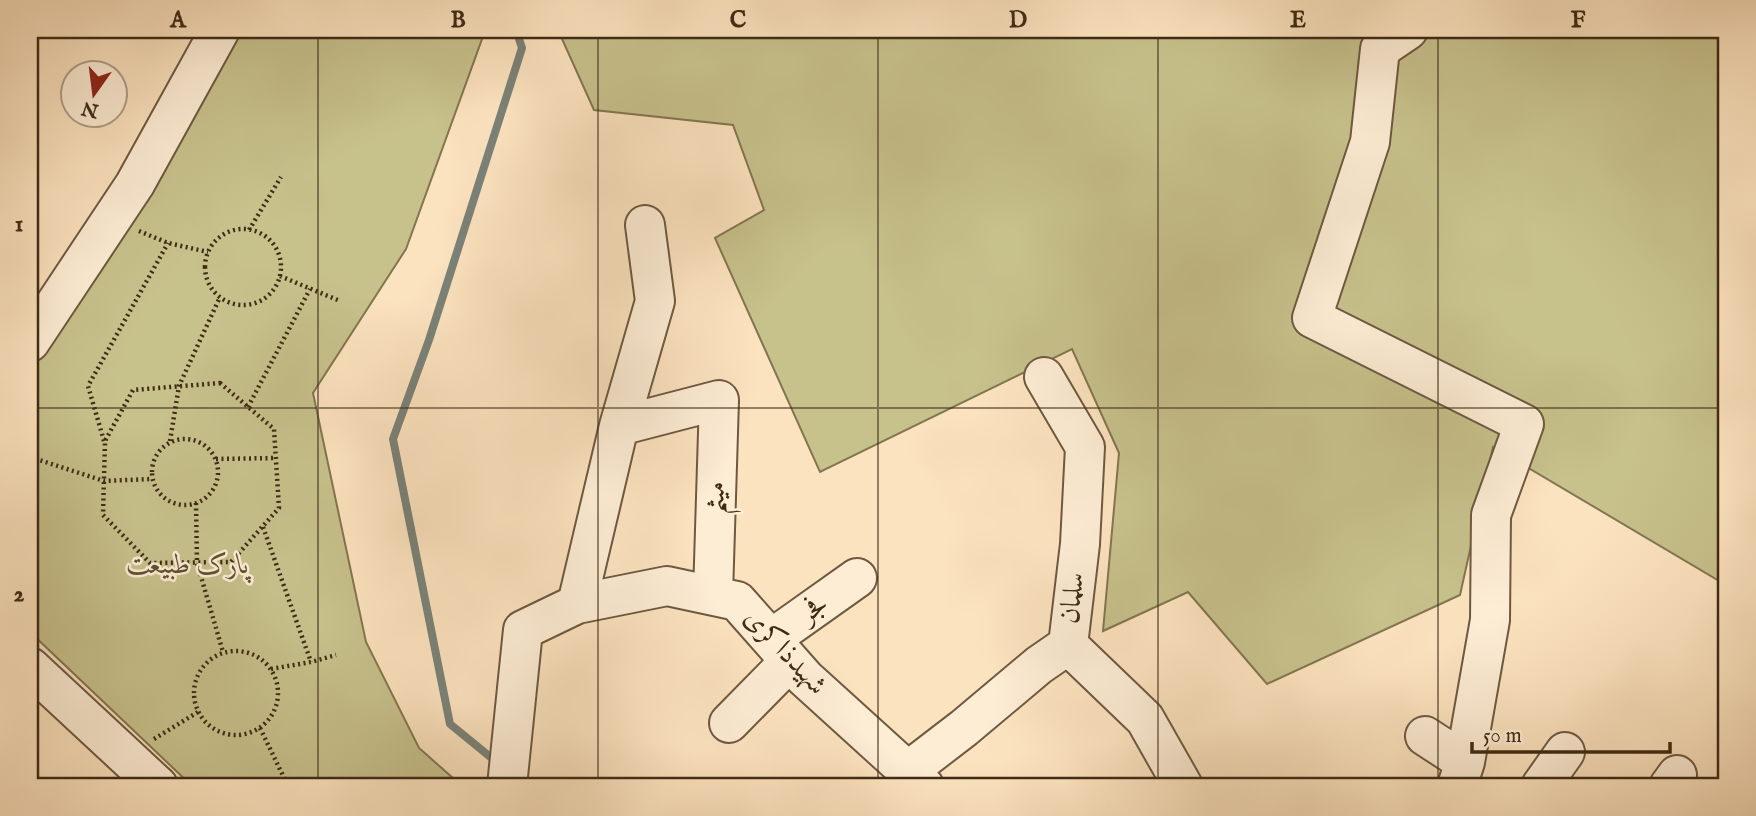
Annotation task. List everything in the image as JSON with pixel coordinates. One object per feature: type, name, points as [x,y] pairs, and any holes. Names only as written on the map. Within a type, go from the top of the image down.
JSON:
[{"type":"street","points":[[30,342],[135,184],[220,30]]},
{"type":"street","points":[[1408,30],[1380,49],[1370,142],[1312,318],[1524,424],[1491,515],[1490,620],[1461,774]]},
{"type":"street","points":[[577,604],[619,426],[655,301],[645,225]]},
{"type":"street","name":"سلمان","points":[[1044,377],[1085,447],[1080,544],[1068,645],[1145,719],[1183,786]]},
{"type":"street","name":"میثم","points":[[619,426],[719,400],[713,596]]},
{"type":"street","name":"فجر","points":[[729,723],[781,650],[857,578]]},
{"type":"street","name":"شهیدذاکری","points":[[508,786],[523,630],[577,604],[667,586],[737,601],[805,678],[916,779]]},
{"type":"street","points":[[916,779],[964,728],[1039,665],[1068,645]]},
{"type":"street","points":[[30,667],[158,786]]},
{"type":"street","points":[[1425,736],[1461,774]]},
{"type":"street","points":[[1541,786],[1565,752]]},
{"type":"path","points":[[249,230],[281,177]]},
{"type":"path","points":[[135,229],[167,243],[208,252]]},
{"type":"path","points":[[249,230],[261,233],[278,251],[280,276],[267,296],[256,303],[231,303],[220,297],[212,288],[205,264],[208,252],[225,234],[249,230]]},
{"type":"path","points":[[105,442],[133,390],[220,383],[274,429],[279,508],[231,562],[150,563],[103,515],[105,442],[88,386],[167,243]]},
{"type":"path","points":[[280,276],[340,301]]},
{"type":"path","points":[[248,407],[310,289]]},
{"type":"path","points":[[170,441],[179,386],[220,297]]},
{"type":"path","points":[[193,439],[203,443],[216,459],[217,480],[206,498],[186,505],[174,504],[156,490],[151,468],[154,457],[161,447],[170,441],[193,439]]},
{"type":"path","points":[[30,457],[104,481],[152,479]]},
{"type":"path","points":[[216,459],[275,458]]},
{"type":"path","points":[[196,503],[197,562],[223,652]]},
{"type":"path","points":[[262,526],[311,662]]},
{"type":"path","points":[[236,650],[261,659],[271,668],[279,694],[270,718],[260,728],[233,735],[219,732],[198,712],[194,698],[195,683],[200,670],[210,659],[223,652],[236,650]]},
{"type":"path","points":[[271,668],[336,655]]},
{"type":"path","points":[[126,756],[198,712]]},
{"type":"path","points":[[260,728],[288,786]]},
{"type":"green space","name":"پارک طبیعت","points":[[228,30],[477,30],[482,39],[406,249],[313,393],[366,642],[419,748],[462,786],[192,786],[30,632],[30,372],[144,192]]},
{"type":"green space","points":[[558,30],[1726,30],[1726,585],[1493,447],[1460,595],[1267,684],[1188,592],[1103,631],[1119,453],[1072,349],[820,472],[715,238],[764,210],[733,125],[594,110]]},
{"type":"waterway","points":[[499,764],[450,724],[393,439],[429,340],[522,48],[516,30]]}]
